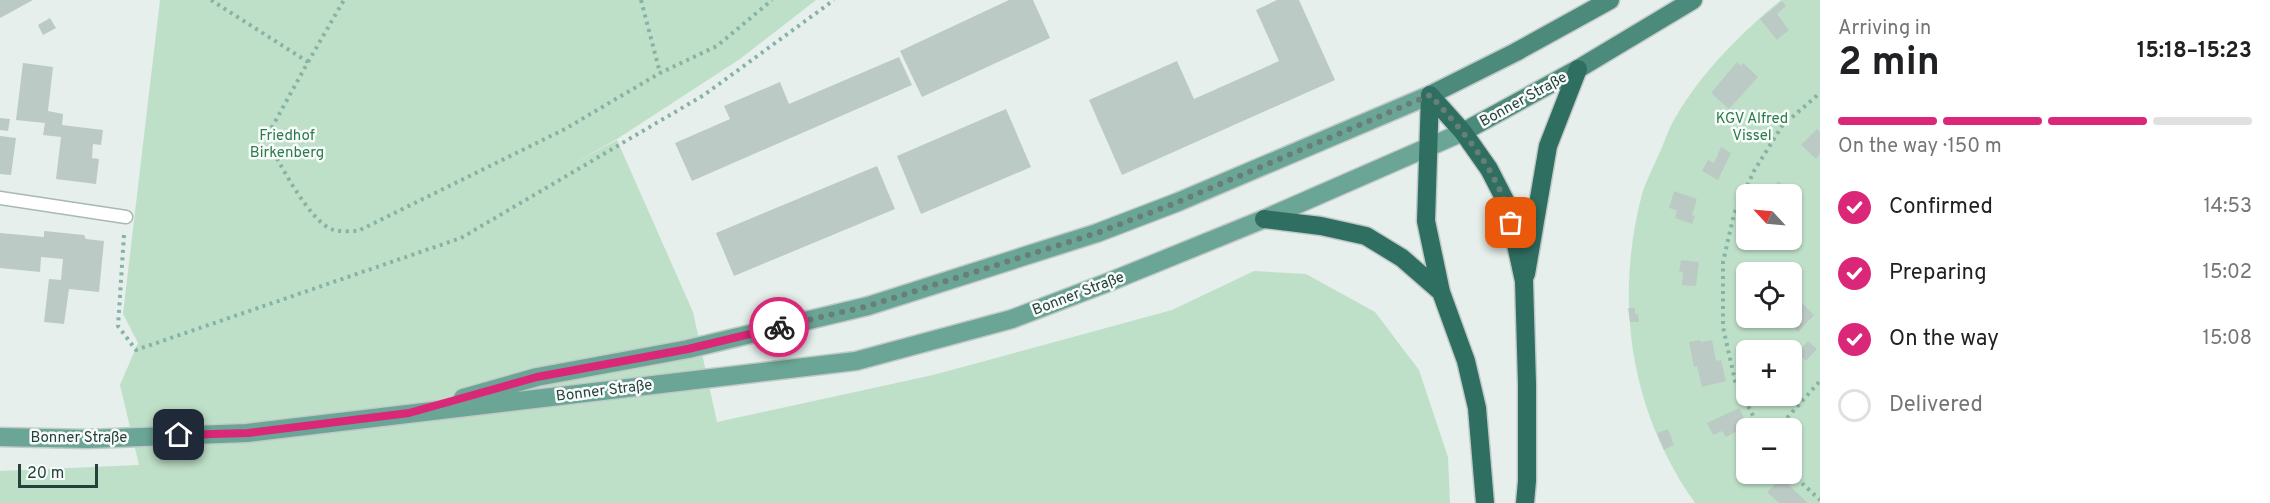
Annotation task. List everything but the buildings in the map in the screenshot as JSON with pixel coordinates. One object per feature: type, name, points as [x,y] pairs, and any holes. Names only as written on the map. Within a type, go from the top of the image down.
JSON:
[{"type":"highway","name":"Bonner Straße","points":[[1430,95],[1610,0]]},
{"type":"highway","name":"Bonner Straße","points":[[1463,132],[1578,69],[1693,0]]},
{"type":"highway","points":[[1525,503],[1527,481],[1524,281],[1548,146],[1578,69]]},
{"type":"highway","points":[[1430,95],[1463,132],[1489,169],[1507,204],[1524,281]]},
{"type":"highway","points":[[1430,95],[1426,221],[1442,292],[1466,361],[1477,408],[1485,503]]},
{"type":"highway","points":[[1264,219],[1321,226],[1366,236],[1402,258],[1442,292]]},
{"type":"highway","points":[[1527,481],[1535,503]]},
{"type":"main road","name":"Bonner Straße","points":[[409,413],[537,377],[688,349],[868,306],[1097,233],[1189,197],[1430,95]]},
{"type":"main road","name":"Bonner Straße","points":[[0,437],[88,439],[248,433],[856,361],[1012,318],[1108,282],[1264,219],[1463,132]]},
{"type":"lane","points":[[0,198],[126,217]]},
{"type":"path","points":[[211,0],[308,62]]},
{"type":"path","points":[[344,0],[266,138],[294,188],[319,222],[334,230],[358,231],[565,129],[660,73],[717,46],[772,0]]},
{"type":"path","points":[[641,0],[660,73]]},
{"type":"path","points":[[126,217],[118,326],[136,350],[461,238],[704,95],[834,0]]},
{"type":"path","points":[[1754,418],[1735,381],[1723,327],[1724,262],[1734,214],[1754,171],[1782,126],[1820,93]]},
{"type":"path","points":[[1787,418],[1820,381]]},
{"type":"path","points":[[1802,483],[1820,500]]},
{"type":"green space","name":"Friedhof Birkenberg","points":[[160,0],[816,0],[740,59],[617,139],[571,165],[617,140],[693,312],[717,422],[933,375],[1172,310],[1254,271],[1306,274],[1375,312],[1419,370],[1448,457],[1450,503],[0,503],[0,471],[139,465],[120,385],[138,343],[123,314]]},
{"type":"green space","name":"KGV Alfred Vissel","points":[[1781,0],[1820,0],[1820,503],[1695,503],[1673,468],[1655,431],[1642,393],[1634,354],[1629,315],[1629,275],[1642,194],[1675,118],[1697,85],[1737,40]]},
{"type":"way so far","points":[[779,327],[868,306],[1097,233],[1178,202],[1430,95],[1463,132],[1489,169],[1507,204],[1511,223]]},
{"type":"route","points":[[179,435],[248,433],[409,413],[537,377],[688,349],[779,327]]}]
